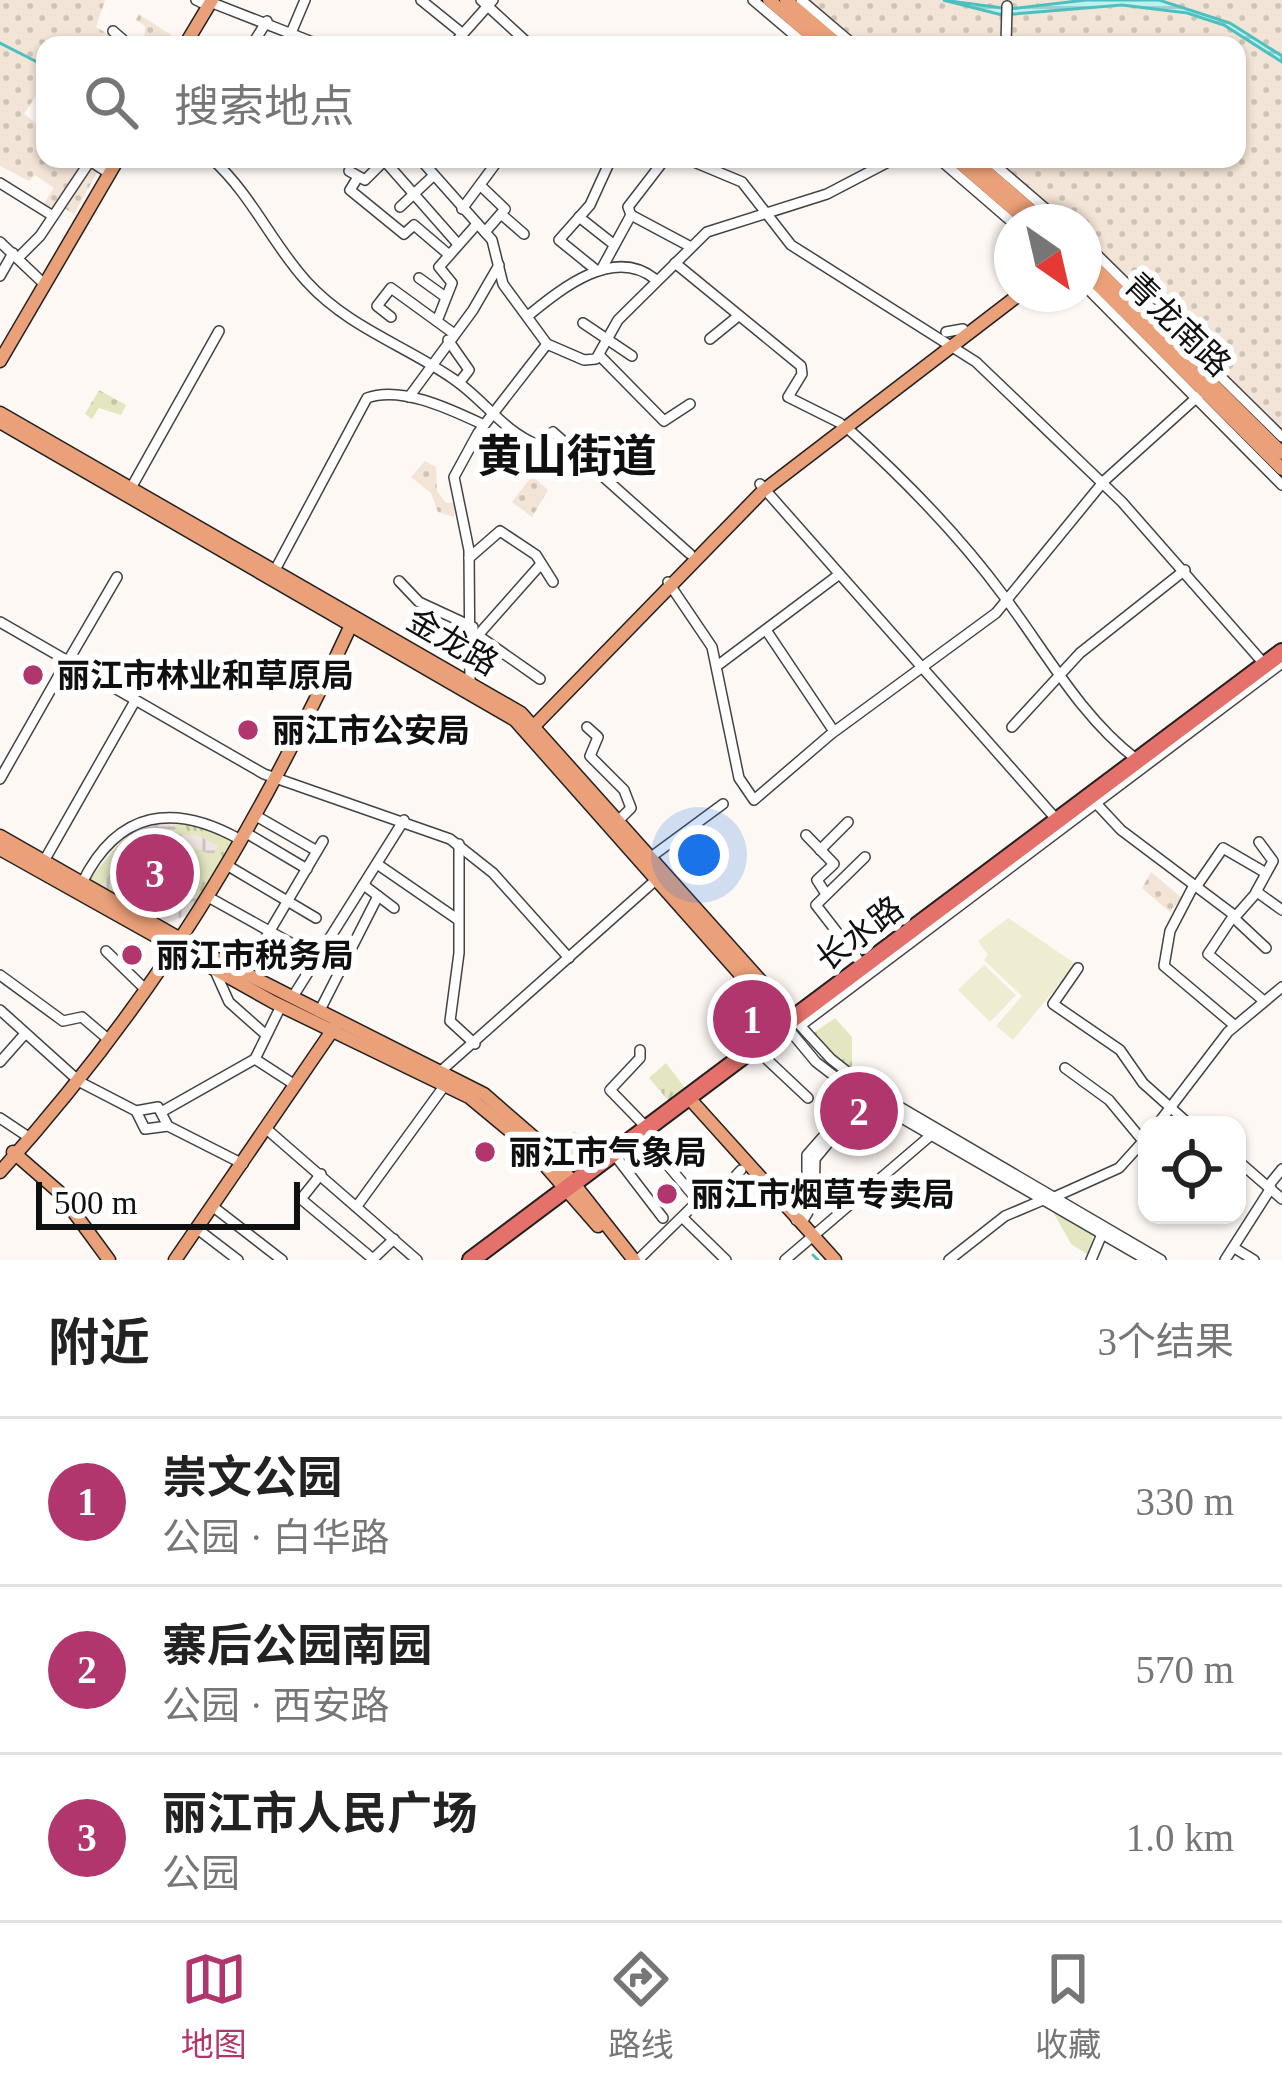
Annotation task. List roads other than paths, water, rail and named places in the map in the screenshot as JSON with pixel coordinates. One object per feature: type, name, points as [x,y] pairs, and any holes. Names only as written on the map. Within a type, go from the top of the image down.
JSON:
[{"type":"highway","name":"长水路","points":[[475,1260],[795,1026],[1056,820],[1274,662]]},
{"type":"highway","name":"长水路","points":[[687,1102],[795,1026],[1056,820],[1094,802],[1274,662]]},
{"type":"highway","name":"长水路","points":[[572,1188],[646,1133]]},
{"type":"main road","points":[[769,0],[811,36]]},
{"type":"main road","points":[[786,0],[828,36]]},
{"type":"main road","points":[[186,36],[205,1]]},
{"type":"main road","points":[[0,346],[108,168]]},
{"type":"main road","points":[[0,361],[108,168]]},
{"type":"main road","points":[[965,168],[1007,204]]},
{"type":"main road","points":[[983,168],[1025,204]]},
{"type":"main road","name":"青龙南路","points":[[1102,274],[1282,453]]},
{"type":"main road","name":"青龙南路","points":[[1102,289],[1282,469]]},
{"type":"main road","points":[[668,582],[690,554],[843,424],[994,310]]},
{"type":"main road","name":"金龙路","points":[[0,413],[275,570],[534,726],[795,1026]]},
{"type":"main road","name":"金龙路","points":[[0,422],[468,686]]},
{"type":"main road","points":[[534,726],[668,582],[767,490]]},
{"type":"main road","points":[[9,1159],[77,1082],[210,898],[277,780],[350,622]]},
{"type":"main road","points":[[468,686],[524,728],[795,1026]]},
{"type":"main road","points":[[9,1159],[77,1082],[177,944],[277,780]]},
{"type":"main road","points":[[0,836],[82,883],[215,971],[444,1077],[502,1122],[572,1188],[632,1260]]},
{"type":"main road","points":[[0,849],[177,944],[245,974],[286,1002],[319,1012],[337,1028]]},
{"type":"main road","points":[[177,1260],[337,1028]]},
{"type":"main road","points":[[177,1260],[337,1028]]},
{"type":"main road","points":[[687,1102],[741,1170],[831,1260]]},
{"type":"main road","points":[[687,1102],[809,1238]]},
{"type":"main road","points":[[9,1159],[65,1199],[106,1260]]},
{"type":"street","points":[[291,33],[305,0]]},
{"type":"street","points":[[422,0],[464,34],[484,3],[519,36]]},
{"type":"street","points":[[753,0],[795,36]]},
{"type":"street","points":[[801,0],[843,36]]},
{"type":"street","points":[[205,1],[298,36]]},
{"type":"street","points":[[1006,36],[1007,11]]},
{"type":"street","points":[[258,36],[267,21]]},
{"type":"street","points":[[113,31],[119,36]]},
{"type":"street","points":[[0,277],[56,212],[85,168]]},
{"type":"street","points":[[221,168],[325,300],[459,383],[487,420]]},
{"type":"street","points":[[377,168],[367,179],[353,174],[350,190],[404,234],[414,225],[448,254]]},
{"type":"street","points":[[392,168],[457,243]]},
{"type":"street","points":[[427,168],[481,228],[508,292],[530,315],[547,344],[584,360],[600,356]]},
{"type":"street","points":[[461,208],[490,168]]},
{"type":"street","points":[[461,208],[482,188],[492,168]]},
{"type":"street","points":[[606,168],[579,217],[559,241],[598,270],[641,269],[655,279]]},
{"type":"street","points":[[658,168],[628,207],[631,215],[691,247]]},
{"type":"street","points":[[709,168],[742,182],[770,212]]},
{"type":"street","points":[[719,168],[744,179],[793,240],[954,341],[1103,478],[1274,662]]},
{"type":"street","points":[[600,356],[618,320],[655,279],[712,229],[837,190],[877,168]]},
{"type":"street","points":[[949,168],[994,206]]},
{"type":"street","points":[[998,168],[1040,204]]},
{"type":"street","points":[[400,206],[433,176]]},
{"type":"street","points":[[0,183],[76,220]]},
{"type":"street","points":[[437,322],[452,283],[440,267],[457,243],[505,209],[482,188]]},
{"type":"street","points":[[500,214],[524,234]]},
{"type":"street","points":[[530,315],[598,270],[631,215]]},
{"type":"street","points":[[579,217],[612,243]]},
{"type":"street","points":[[0,242],[41,281]]},
{"type":"street","points":[[1102,260],[1282,437]]},
{"type":"street","points":[[675,263],[801,366],[802,374],[788,397],[843,424],[896,473],[1006,600],[1095,725],[1138,761]]},
{"type":"street","points":[[409,397],[499,265]]},
{"type":"street","points":[[419,278],[444,296]]},
{"type":"street","points":[[392,317],[377,306],[391,288],[451,336],[469,370],[459,383]]},
{"type":"street","points":[[1102,301],[1201,390],[1282,485]]},
{"type":"street","points":[[710,339],[737,317]]},
{"type":"street","points":[[583,323],[632,356]]},
{"type":"street","points":[[131,488],[219,331]]},
{"type":"street","points":[[468,686],[475,632],[469,558],[454,477],[487,420],[547,344]]},
{"type":"street","points":[[600,356],[664,422],[690,404]]},
{"type":"street","points":[[752,799],[1006,600],[1103,478],[1201,390]]},
{"type":"street","points":[[275,570],[350,439],[362,403],[387,392],[487,420],[536,445],[553,432],[690,554]]},
{"type":"street","points":[[1103,478],[1274,662]]},
{"type":"street","points":[[767,490],[922,669]]},
{"type":"street","points":[[767,490],[1056,820]]},
{"type":"street","points":[[469,558],[500,531],[541,564],[553,582]]},
{"type":"street","points":[[475,632],[541,564]]},
{"type":"street","points":[[1012,727],[1060,674],[1185,570]]},
{"type":"street","points":[[718,666],[837,576]]},
{"type":"street","points":[[0,779],[117,578]]},
{"type":"street","points":[[399,581],[419,602],[475,632],[540,679]]},
{"type":"street","points":[[668,582],[700,624],[718,666],[739,778],[752,799]]},
{"type":"street","points":[[0,622],[277,780],[404,820],[459,844],[500,879],[569,958]]},
{"type":"street","points":[[766,630],[831,727]]},
{"type":"street","points":[[752,799],[831,727],[922,669]]},
{"type":"street","points":[[44,861],[135,701]]},
{"type":"street","points":[[587,727],[598,737],[590,756],[624,790],[631,808],[618,820]]},
{"type":"street","points":[[795,1026],[1094,802],[1120,830],[1235,918],[1266,948]]},
{"type":"street","points":[[651,857],[723,804]]},
{"type":"street","points":[[82,883],[110,843],[148,820],[190,817],[244,837],[307,869]]},
{"type":"street","points":[[245,974],[320,846],[258,817]]},
{"type":"street","points":[[163,1111],[254,1059],[265,1034],[380,866],[404,820]]},
{"type":"street","points":[[820,850],[848,821]]},
{"type":"street","points":[[806,835],[833,863],[817,880],[826,894]]},
{"type":"street","points":[[1258,842],[1273,858],[1256,892],[1208,955],[1264,1000]]},
{"type":"street","points":[[459,844],[450,1019],[475,1044]]},
{"type":"street","points":[[1234,1025],[1164,966],[1170,932],[1223,848],[1266,873]]},
{"type":"street","points":[[864,967],[816,904],[865,857]]},
{"type":"street","points":[[230,866],[316,918]]},
{"type":"street","points":[[380,866],[457,920]]},
{"type":"street","points":[[357,1206],[444,1077],[658,878]]},
{"type":"street","points":[[365,886],[394,908]]},
{"type":"street","points":[[1256,892],[1282,910]]},
{"type":"street","points":[[319,1012],[378,896]]},
{"type":"street","points":[[210,898],[341,971]]},
{"type":"street","points":[[106,951],[145,988]]},
{"type":"street","points":[[1078,968],[1053,1004],[1120,1050],[1179,1116]]},
{"type":"street","points":[[215,971],[230,1002],[265,1034]]},
{"type":"street","points":[[0,975],[63,1021],[84,1018],[109,1040]]},
{"type":"street","points":[[1165,1116],[1234,1025],[1282,987]]},
{"type":"street","points":[[0,1013],[77,1082]]},
{"type":"street","points":[[0,1013],[77,1082],[136,1111],[147,1130],[167,1126],[243,1164]]},
{"type":"street","points":[[795,1026],[853,1090],[1137,1250],[1147,1260]]},
{"type":"street","points":[[795,1026],[861,1084],[1047,1199]]},
{"type":"street","points":[[0,1062],[23,1036]]},
{"type":"street","points":[[640,1050],[640,1058],[610,1090],[698,1201],[710,1203],[741,1170]]},
{"type":"street","points":[[758,1052],[808,1098]]},
{"type":"street","points":[[254,1059],[295,1085]]},
{"type":"street","points":[[1065,1068],[1109,1100],[1138,1131]]},
{"type":"street","points":[[798,1222],[814,1204],[815,1159],[838,1134],[841,1113],[853,1090]]},
{"type":"street","points":[[136,1111],[152,1106],[163,1111]]},
{"type":"street","points":[[163,1111],[167,1126]]},
{"type":"street","points":[[0,1118],[27,1136]]},
{"type":"street","points":[[269,1132],[417,1260]]},
{"type":"street","points":[[784,1260],[930,1136]]},
{"type":"street","points":[[949,1260],[1002,1218],[1119,1168],[1138,1147]]},
{"type":"street","points":[[617,1158],[663,1218]]},
{"type":"street","points":[[1246,1167],[1282,1199]]},
{"type":"street","points":[[1225,1260],[1282,1169]]},
{"type":"street","points":[[321,1174],[301,1199],[373,1259],[394,1239]]},
{"type":"street","points":[[632,1260],[698,1201]]},
{"type":"street","points":[[216,1209],[282,1260]]},
{"type":"street","points":[[683,1218],[726,1260]]},
{"type":"street","points":[[1085,1220],[1102,1234],[1161,1260]]},
{"type":"street","points":[[200,1231],[238,1260]]},
{"type":"street","points":[[1091,1260],[1102,1234]]},
{"type":"street","points":[[1236,1249],[1254,1260]]},
{"type":"water","points":[[943,0],[1010,9],[1086,0],[1159,0],[1230,23],[1282,56],[1282,62],[1246,36],[1187,13],[1122,5],[1002,15]]},
{"type":"waterway","points":[[0,43],[36,61]]},
{"type":"waterway","points":[[813,1255],[818,1260]]},
{"type":"place","name":"丽江市林业和草原局","points":[[33,675]]},
{"type":"place","name":"丽江市公安局","points":[[248,730]]},
{"type":"place","name":"丽江市人民广场","points":[[155,873]]},
{"type":"place","name":"丽江市税务局","points":[[132,955]]},
{"type":"place","name":"崇文公园","points":[[752,1019]]},
{"type":"place","name":"寨后公园南园","points":[[859,1111]]},
{"type":"place","name":"丽江市气象局","points":[[485,1152]]},
{"type":"place","name":"丽江市烟草专卖局","points":[[667,1194]]},
{"type":"district","name":"黄山街道","points":[[567,456]]}]
